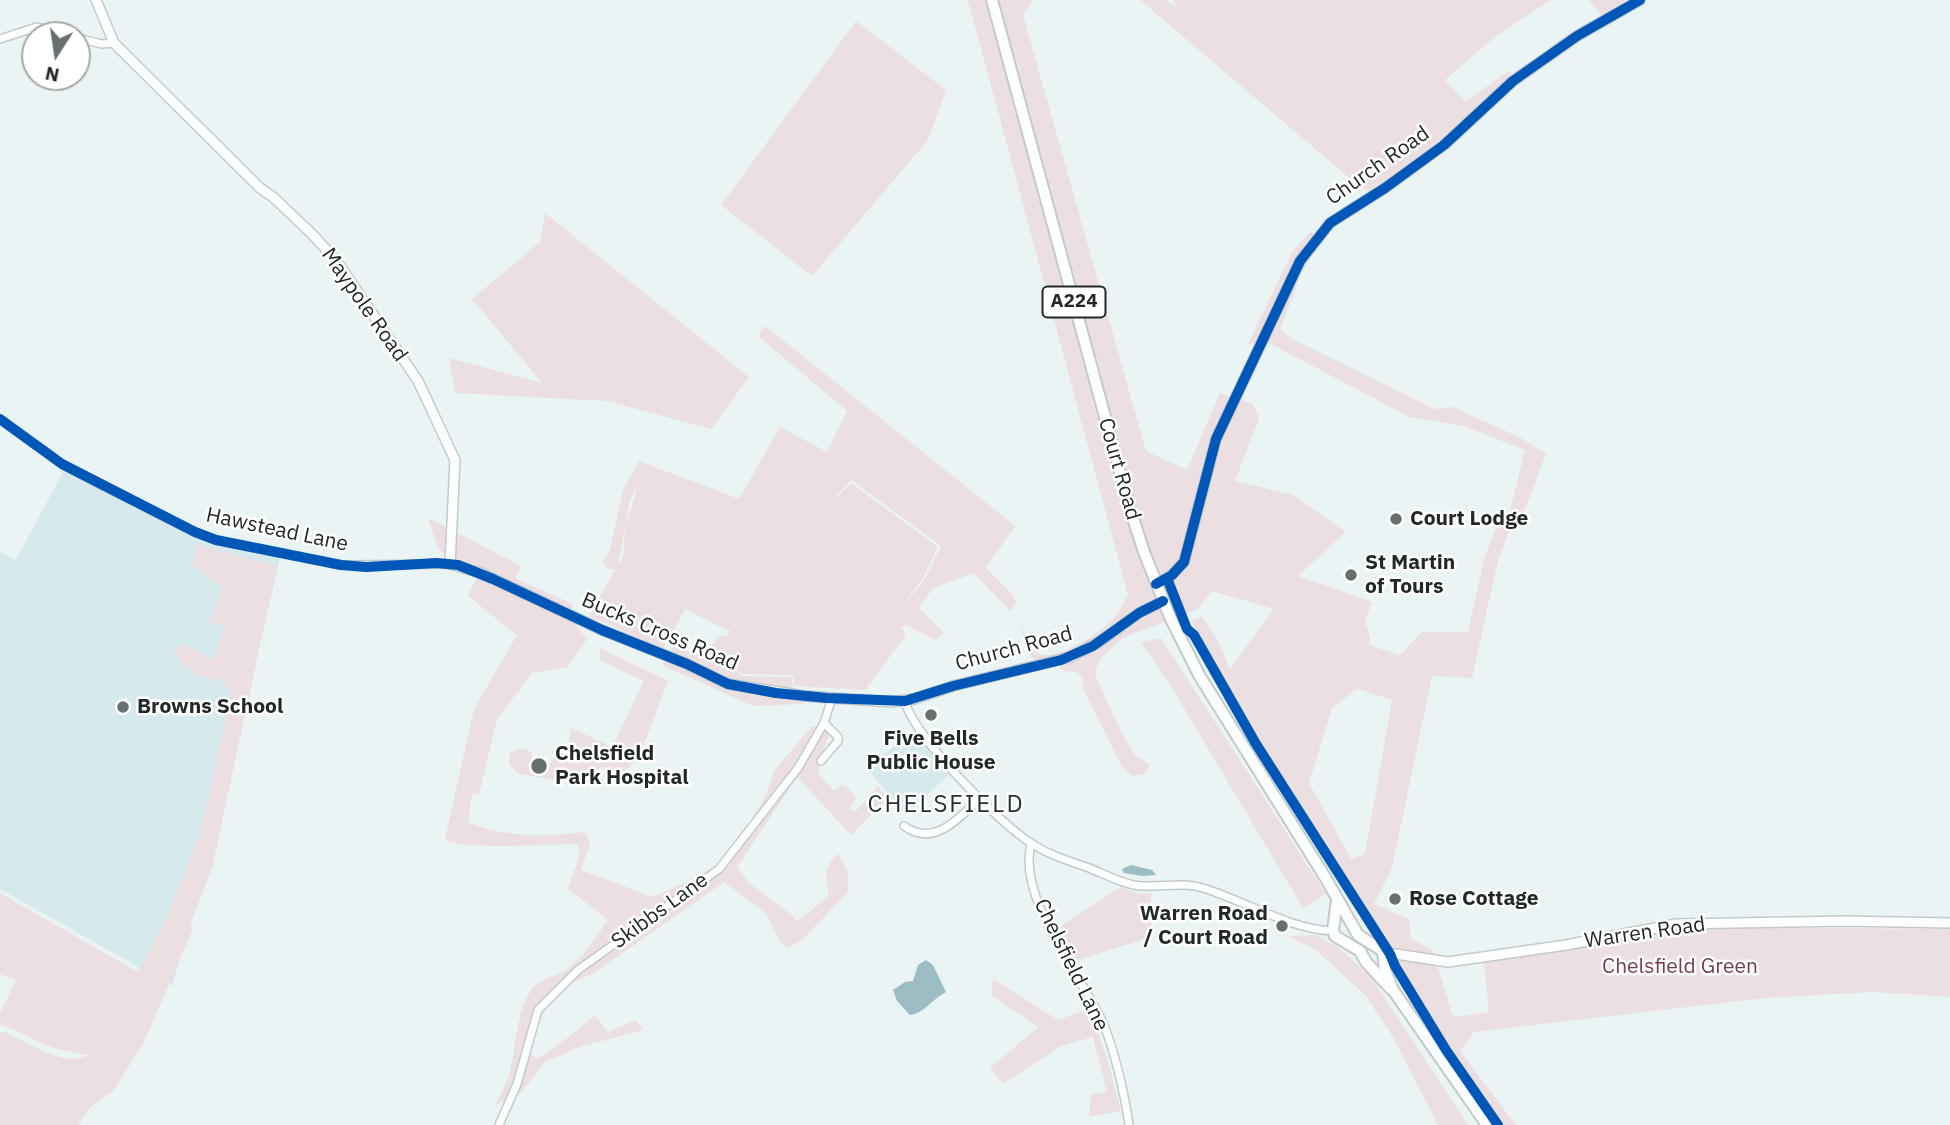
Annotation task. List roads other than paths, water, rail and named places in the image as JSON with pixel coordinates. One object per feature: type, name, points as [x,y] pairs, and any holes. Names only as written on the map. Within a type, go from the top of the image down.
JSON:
[{"type":"main road","name":"Court Road","points":[[992,0],[1130,509],[1156,584],[1199,675],[1360,938],[1382,954]]},
{"type":"main road","points":[[1337,900],[1334,929],[1337,938],[1356,948],[1382,981],[1393,990]]},
{"type":"main road","points":[[1334,929],[1342,920],[1353,926],[1352,937],[1343,941]]},
{"type":"main road","points":[[1367,961],[1370,948],[1382,954]]},
{"type":"main road","points":[[1367,961],[1380,966],[1382,954]]},
{"type":"main road","points":[[1382,954],[1393,990],[1487,1125]]},
{"type":"street","name":"Maypole Road","points":[[96,0],[114,43],[336,260],[418,381],[455,460],[450,564]]},
{"type":"street","name":"Church Road","points":[[1156,584],[1172,575],[1184,562],[1216,439],[1300,261],[1330,223],[1385,188],[1444,145],[1513,81],[1577,36],[1640,0]]},
{"type":"street","points":[[0,39],[21,32]]},
{"type":"street","points":[[91,41],[114,43]]},
{"type":"street","name":"Hawstead Lane","points":[[0,419],[62,464],[195,532],[216,540],[341,565],[450,564]]},
{"type":"street","name":"Bucks Cross Road","points":[[450,564],[481,573],[602,630],[687,664],[728,684],[776,693],[905,701]]},
{"type":"street","name":"Church Road","points":[[905,701],[945,688],[1070,657],[1163,601]]},
{"type":"street","name":"Skibbs Lane","points":[[499,1125],[517,1084],[538,1010],[578,970],[719,869],[798,768],[824,723],[832,698]]},
{"type":"street","points":[[905,701],[909,712],[929,742],[980,798],[1031,844],[1123,882],[1145,886],[1200,887],[1290,922],[1315,929],[1334,929]]},
{"type":"street","points":[[821,761],[838,741],[838,737],[824,723]]},
{"type":"street","points":[[904,826],[919,834],[939,832],[948,828],[980,798]]},
{"type":"street","name":"Chelsfield Lane","points":[[1031,844],[1029,858],[1037,900],[1061,951],[1102,1022],[1126,1102],[1129,1125]]},
{"type":"street","name":"Warren Road","points":[[1382,954],[1401,954],[1448,962],[1676,924],[1846,921],[1950,923]]},
{"type":"water","points":[[1131,865],[1152,870],[1156,875],[1124,873],[1122,869]]},
{"type":"water","points":[[926,960],[933,965],[946,992],[920,1012],[910,1015],[897,1001],[893,990],[905,982],[913,981],[918,965]]},
{"type":"place","name":"Court Lodge","points":[[1396,519]]},
{"type":"place","name":"St Martin of Tours","points":[[1351,575]]},
{"type":"place","name":"Browns School","points":[[123,707]]},
{"type":"place","name":"Five Bells Public House","points":[[931,715]]},
{"type":"place","name":"Chelsfield Park Hospital","points":[[539,766]]},
{"type":"place","name":"Rose Cottage","points":[[1395,899]]},
{"type":"place","name":"Warren Road / Court Road","points":[[1282,926]]},
{"type":"district","name":"CHELSFIELD","points":[[946,805]]},
{"type":"park label","name":"Chelsfield Green","points":[[1680,967]]}]
